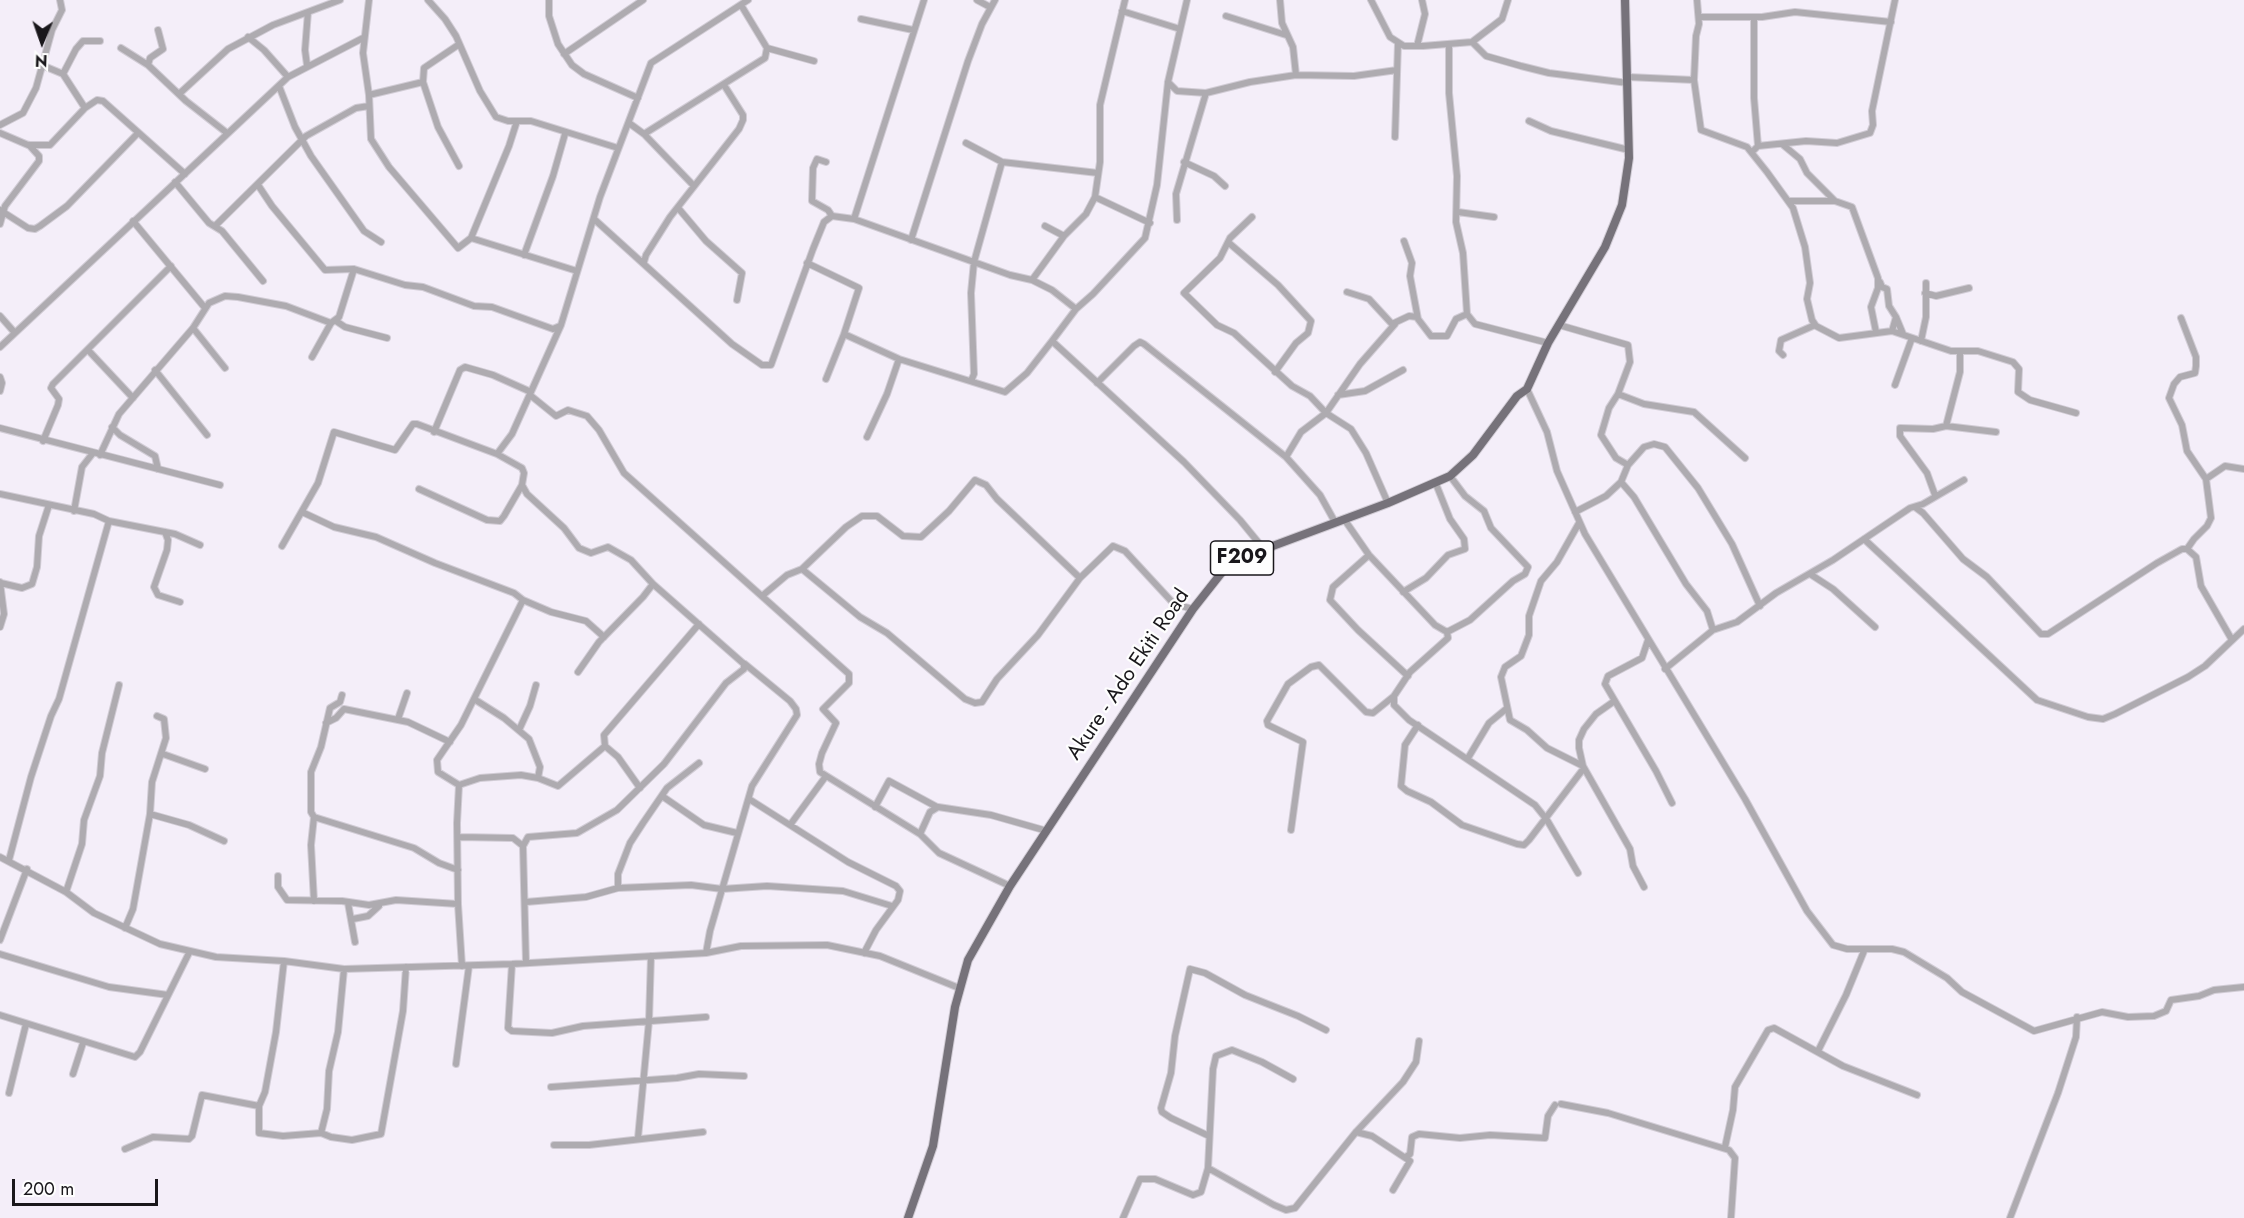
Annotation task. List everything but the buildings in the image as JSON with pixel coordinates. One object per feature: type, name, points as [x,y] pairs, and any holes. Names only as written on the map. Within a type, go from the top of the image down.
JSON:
[{"type":"main road","name":"Akure - Ado Ekiti Road","points":[[908,1218],[929,1164],[959,988],[974,949],[1010,886],[1193,609],[1223,571],[1263,548],[1388,503],[1450,476],[1473,455],[1517,396],[1527,389],[1548,343],[1605,246],[1616,220],[1628,175],[1625,0]]},
{"type":"street","points":[[0,125],[23,112],[36,88],[44,66],[52,30],[62,10],[60,0]]},
{"type":"street","points":[[179,94],[228,49],[248,38],[340,0]]},
{"type":"street","points":[[369,0],[363,38],[371,139],[389,167],[455,246],[461,247],[471,237],[517,121]]},
{"type":"street","points":[[428,0],[445,19],[496,117],[508,121],[531,121],[565,134],[618,148]]},
{"type":"street","points":[[549,0],[549,16],[564,54],[572,65],[584,74],[638,98]]},
{"type":"street","points":[[564,54],[644,0]]},
{"type":"street","points":[[497,454],[512,434],[561,325],[618,148],[655,58],[748,0]]},
{"type":"street","points":[[854,219],[924,0]]},
{"type":"street","points":[[977,0],[990,7]]},
{"type":"street","points":[[912,240],[924,207],[947,123],[990,7],[995,0]]},
{"type":"street","points":[[1032,280],[1064,236],[1086,214],[1095,197],[1100,105],[1125,0]]},
{"type":"street","points":[[844,334],[899,359],[1005,392],[1027,373],[1076,309],[1094,294],[1142,243],[1150,223],[1168,82],[1186,0]]},
{"type":"street","points":[[1280,0],[1286,35],[1293,47],[1296,75]]},
{"type":"street","points":[[1371,0],[1390,38],[1398,44],[1417,46],[1472,42],[1502,19],[1508,0]]},
{"type":"street","points":[[1417,46],[1425,14],[1422,0]]},
{"type":"street","points":[[1697,0],[1699,17],[1694,80],[1701,130],[1744,145],[1752,152],[1789,201],[1805,248],[1810,283],[1807,299],[1815,325],[1836,338],[1892,331],[1960,352],[1978,351],[2016,363],[2019,369],[2018,392],[2030,400],[2076,413]]},
{"type":"street","points":[[1752,152],[1758,146],[1806,141],[1837,143],[1872,131],[1872,111],[1896,0]]},
{"type":"street","points":[[644,134],[765,58],[767,48],[741,5]]},
{"type":"street","points":[[307,65],[305,50],[308,12]]},
{"type":"street","points":[[1122,12],[1180,29]]},
{"type":"street","points":[[1699,17],[1754,17],[1795,12],[1891,22]]},
{"type":"street","points":[[1226,16],[1286,35]]},
{"type":"street","points":[[1754,17],[1752,65],[1758,146]]},
{"type":"street","points":[[861,19],[913,30]]},
{"type":"street","points":[[148,65],[150,58],[163,49],[158,30]]},
{"type":"street","points":[[248,38],[264,50],[288,77]]},
{"type":"street","points":[[0,347],[228,134],[250,109],[288,77],[307,65],[363,38]]},
{"type":"street","points":[[63,74],[76,49],[83,41],[100,41]]},
{"type":"street","points":[[1472,42],[1486,56],[1549,73],[1628,80],[1694,80]]},
{"type":"street","points":[[1395,137],[1398,44]]},
{"type":"street","points":[[458,45],[424,68],[423,82],[438,128],[459,166]]},
{"type":"street","points":[[1449,45],[1449,93],[1458,212],[1456,222],[1463,253],[1467,315],[1475,324],[1548,343]]},
{"type":"street","points":[[121,48],[148,65],[228,134]]},
{"type":"street","points":[[767,48],[814,61]]},
{"type":"street","points":[[44,66],[63,74],[84,108]]},
{"type":"street","points":[[1167,96],[1177,91],[1206,93],[1250,82],[1296,75],[1354,76],[1397,70]]},
{"type":"street","points":[[369,95],[423,82]]},
{"type":"street","points":[[1168,82],[1177,91]]},
{"type":"street","points":[[644,262],[656,238],[739,129],[743,115],[724,84]]},
{"type":"street","points":[[279,86],[302,140],[364,231],[381,242]]},
{"type":"street","points":[[1177,220],[1176,194],[1206,93]]},
{"type":"street","points":[[28,145],[50,145],[84,108],[97,100],[103,101],[185,174]]},
{"type":"street","points":[[215,226],[302,140],[356,108],[369,106]]},
{"type":"street","points":[[508,121],[514,130]]},
{"type":"street","points":[[1529,121],[1551,131],[1629,150]]},
{"type":"street","points":[[629,123],[644,134],[694,186]]},
{"type":"street","points":[[0,133],[28,145],[39,156],[39,161],[2,211],[0,224]]},
{"type":"street","points":[[2,211],[35,230],[67,206],[138,134]]},
{"type":"street","points":[[524,255],[554,176],[565,134]]},
{"type":"street","points":[[966,143],[1002,162],[1098,173]]},
{"type":"street","points":[[1782,144],[1800,159],[1807,173],[1835,201]]},
{"type":"street","points":[[826,162],[818,159],[813,168],[812,201],[828,210],[832,216]]},
{"type":"street","points":[[971,381],[974,374],[971,293],[974,262],[1002,162]]},
{"type":"street","points":[[1184,162],[1214,176],[1225,186]]},
{"type":"street","points":[[175,182],[263,281]]},
{"type":"street","points":[[258,185],[272,206],[326,270],[354,269],[405,285],[423,287],[474,306],[492,307],[552,329],[561,325]]},
{"type":"street","points":[[1095,197],[1150,223]]},
{"type":"street","points":[[1789,201],[1835,201],[1852,207],[1878,278],[1882,287],[1887,289],[1889,306],[1903,333]]},
{"type":"street","points":[[679,209],[706,241],[742,273],[737,300]]},
{"type":"street","points":[[1458,212],[1494,217]]},
{"type":"street","points":[[594,219],[644,262],[732,345],[762,365],[771,365],[807,263],[824,222],[832,216],[854,219],[1032,280],[1052,290],[1076,309]]},
{"type":"street","points":[[1252,217],[1230,238],[1220,258],[1184,293],[1217,325],[1234,333],[1275,372],[1310,396],[1326,413],[1345,424],[1356,435],[1388,503]]},
{"type":"street","points":[[133,221],[205,308]]},
{"type":"street","points":[[1045,226],[1064,236]]},
{"type":"street","points":[[471,237],[577,271]]},
{"type":"street","points":[[1404,241],[1412,263],[1410,276],[1417,317],[1431,336],[1441,338],[1450,333],[1456,319],[1467,315]]},
{"type":"street","points":[[1229,243],[1278,285],[1311,321],[1308,333],[1296,343],[1275,372]]},
{"type":"street","points":[[807,263],[858,288],[844,334],[826,379]]},
{"type":"street","points":[[43,441],[58,405],[59,399],[51,388],[53,384],[74,360],[88,350],[171,266]]},
{"type":"street","points":[[312,357],[333,322],[354,269]]},
{"type":"street","points":[[1876,332],[1871,307],[1878,288],[1878,278]]},
{"type":"street","points":[[1921,341],[1925,327],[1926,284]]},
{"type":"street","points":[[1925,293],[1936,296],[1969,288]]},
{"type":"street","points":[[1347,292],[1369,299],[1378,306],[1385,317],[1395,324]]},
{"type":"street","points":[[74,511],[82,467],[97,454],[112,427],[133,398],[193,328],[209,303],[225,296],[286,306],[387,339]]},
{"type":"street","points":[[0,316],[15,333]]},
{"type":"street","points":[[1286,457],[1301,432],[1326,413],[1395,324],[1409,316],[1417,317]]},
{"type":"street","points":[[1892,331],[1896,317]]},
{"type":"street","points":[[1915,507],[1923,513],[1963,559],[1987,577],[2041,634],[2048,634],[2157,562],[2182,549],[2187,549],[2211,518],[2206,478],[2187,452],[2182,425],[2169,398],[2174,384],[2180,378],[2195,373],[2196,357],[2181,318]]},
{"type":"street","points":[[1559,325],[1628,345],[1630,362],[1618,394],[1609,408],[1601,435],[1616,458],[1628,465]]},
{"type":"street","points":[[1784,356],[1778,348],[1781,340],[1815,325]]},
{"type":"street","points":[[193,328],[225,368]]},
{"type":"street","points":[[1895,385],[1912,338]]},
{"type":"street","points":[[1052,341],[1184,462],[1240,520],[1263,548]]},
{"type":"street","points":[[1097,383],[1134,346],[1140,342],[1144,344],[1286,457],[1320,495],[1335,522]]},
{"type":"street","points":[[88,350],[133,398]]},
{"type":"street","points":[[1946,426],[1960,372],[1960,352]]},
{"type":"street","points":[[867,437],[887,394],[899,359]]},
{"type":"street","points":[[434,432],[460,370],[465,367],[493,375],[530,393],[556,416],[568,410],[587,416],[599,430],[624,473],[850,676],[849,683],[823,709],[836,723],[819,764],[820,771],[920,834],[939,853],[1010,886]]},
{"type":"street","points":[[155,370],[207,435]]},
{"type":"street","points":[[1338,395],[1374,388],[1403,370]]},
{"type":"street","points":[[0,377],[2,383],[0,391]]},
{"type":"street","points":[[1527,389],[1547,432],[1557,471],[1579,523],[1745,799],[1815,923],[1833,945],[1864,951],[1892,949],[1904,952],[1947,978],[1962,992],[2028,1029],[2039,1030],[2074,1018],[2102,1012],[2128,1017],[2154,1016],[2166,1011],[2171,1000],[2221,988],[2244,987]]},
{"type":"street","points":[[1618,394],[1644,404],[1694,412],[1745,458]]},
{"type":"street","points":[[282,546],[318,483],[334,432],[395,450],[413,424],[497,454],[522,468],[522,485],[527,494],[564,528],[579,548],[591,553],[608,548],[631,560],[653,584],[790,701],[797,715],[757,778],[737,833],[706,953]]},
{"type":"street","points":[[1935,495],[1926,473],[1899,431],[1900,428],[1912,426],[1934,429],[1946,426],[1996,432]]},
{"type":"street","points":[[112,427],[120,435],[155,456],[158,469]]},
{"type":"street","points":[[0,428],[220,485]]},
{"type":"street","points":[[1575,512],[1606,495],[1621,482],[1628,465],[1644,447],[1661,445],[1671,451],[1732,544],[1760,606]]},
{"type":"street","points":[[2206,478],[2224,466],[2244,469]]},
{"type":"street","points":[[1447,632],[1470,620],[1513,581],[1525,574],[1528,567],[1497,536],[1484,511],[1465,495],[1450,476]]},
{"type":"street","points":[[762,596],[787,575],[802,569],[846,527],[862,516],[877,516],[903,536],[921,537],[949,511],[975,480],[986,485],[997,499],[1080,578]]},
{"type":"street","points":[[1665,669],[1713,630],[1737,622],[1776,593],[1810,574],[1905,511],[1964,480]]},
{"type":"street","points":[[1621,482],[1634,497],[1686,584],[1707,611],[1713,630]]},
{"type":"street","points":[[1403,592],[1426,578],[1448,555],[1465,549],[1464,539],[1450,519],[1436,484]]},
{"type":"street","points":[[419,489],[487,520],[497,521],[504,516],[522,485]]},
{"type":"street","points":[[0,494],[109,521],[184,536],[200,544]]},
{"type":"street","points":[[0,627],[4,614],[0,582],[22,588],[32,584],[37,567],[39,536],[49,505]]},
{"type":"street","points":[[302,512],[334,527],[376,537],[435,563],[514,592],[523,600],[551,612],[586,621],[604,637]]},
{"type":"street","points":[[1291,830],[1303,742],[1268,725],[1288,684],[1311,667],[1319,665],[1366,712],[1373,713],[1394,696],[1408,676],[1448,638],[1447,632],[1403,592],[1369,555],[1344,519]]},
{"type":"street","points":[[9,860],[31,777],[59,699],[109,521]]},
{"type":"street","points":[[1579,523],[1557,562],[1541,581],[1529,616],[1529,635],[1521,656],[1501,671],[1506,709],[1510,720],[1527,730],[1547,748],[1584,767]]},
{"type":"street","points":[[165,532],[168,540],[167,550],[154,587],[158,595],[180,602]]},
{"type":"street","points":[[1864,539],[2037,700],[2088,717],[2103,719],[2188,677],[2205,666],[2244,629]]},
{"type":"street","points":[[802,569],[860,617],[887,633],[965,699],[975,703],[982,702],[997,679],[1038,635],[1080,578],[1113,546],[1125,551],[1140,570],[1174,604],[1193,609]]},
{"type":"street","points":[[2187,549],[2196,557],[2202,586],[2232,640]]},
{"type":"street","points":[[1369,555],[1333,587],[1330,600],[1358,630],[1408,676]]},
{"type":"street","points":[[1810,574],[1833,588],[1875,627]]},
{"type":"street","points":[[578,672],[604,637],[631,607],[644,597],[653,584]]},
{"type":"street","points":[[523,600],[474,699],[437,760],[438,772],[459,784],[480,778],[521,775],[538,778],[558,786],[605,746]]},
{"type":"street","points":[[640,788],[618,757],[605,746],[604,735],[699,624]]},
{"type":"street","points":[[1648,639],[1642,658],[1605,679],[1613,702],[1631,727],[1672,803]]},
{"type":"street","points":[[526,963],[523,846],[528,837],[577,833],[617,810],[664,764],[726,683],[744,669],[744,664]]},
{"type":"street","points":[[66,892],[82,844],[84,820],[100,776],[102,753],[119,684]]},
{"type":"street","points":[[519,730],[531,706],[536,686]]},
{"type":"street","points":[[398,719],[407,693]]},
{"type":"street","points":[[314,901],[311,845],[314,818],[311,812],[311,772],[330,708],[340,702],[342,694]]},
{"type":"street","points":[[1394,696],[1394,705],[1397,710],[1535,805],[1547,820],[1578,873]]},
{"type":"street","points":[[474,699],[519,730],[533,746],[540,767],[538,778]]},
{"type":"street","points":[[1613,702],[1596,714],[1581,735],[1579,748],[1584,767],[1630,849],[1633,866],[1644,887]]},
{"type":"street","points":[[326,723],[336,718],[344,709],[398,719],[419,726],[450,742]]},
{"type":"street","points":[[1468,758],[1489,723],[1506,709]]},
{"type":"street","points":[[125,928],[133,909],[150,814],[152,782],[163,754],[166,728],[164,719],[157,716]]},
{"type":"street","points":[[1418,725],[1407,738],[1403,755],[1400,781],[1407,791],[1431,802],[1478,832],[1517,844],[1524,845],[1547,820],[1584,767]]},
{"type":"street","points":[[163,754],[204,769]]},
{"type":"street","points":[[618,888],[618,874],[630,843],[675,780],[699,763]]},
{"type":"street","points":[[790,825],[826,776]]},
{"type":"street","points":[[875,807],[889,781],[938,807],[991,815],[1047,831]]},
{"type":"street","points":[[456,1064],[465,966],[458,904],[459,784]]},
{"type":"street","points":[[662,796],[704,825],[737,833]]},
{"type":"street","points":[[749,799],[848,862],[896,886],[900,895],[864,952]]},
{"type":"street","points":[[920,834],[930,812],[938,807]]},
{"type":"street","points":[[150,814],[189,825],[224,841]]},
{"type":"street","points":[[314,818],[414,848],[439,863],[458,870]]},
{"type":"street","points":[[459,837],[513,838],[523,846]]},
{"type":"street","points":[[0,857],[27,869],[66,892],[94,913],[160,944],[189,953],[248,961],[284,961],[344,969],[512,964],[706,953],[741,946],[827,945],[864,952],[959,988]]},
{"type":"street","points":[[0,940],[27,869]]},
{"type":"street","points":[[278,876],[278,887],[286,900],[380,905],[396,900],[458,904]]},
{"type":"street","points":[[525,902],[586,897],[618,888],[691,885],[722,889],[767,886],[843,891],[892,906]]},
{"type":"street","points":[[348,903],[353,919],[355,942]]},
{"type":"street","points":[[353,919],[368,916],[380,905]]},
{"type":"street","points":[[1818,1051],[1846,995],[1864,951]]},
{"type":"street","points":[[0,1016],[135,1057],[140,1052],[189,953]]},
{"type":"street","points":[[0,954],[109,987],[168,995]]},
{"type":"street","points":[[638,1137],[649,1021],[651,956]]},
{"type":"street","points":[[284,961],[276,1032],[265,1081],[265,1092],[258,1106],[259,1133],[283,1136],[321,1133],[352,1140],[381,1134],[403,1011],[406,968]]},
{"type":"street","points":[[512,964],[508,1028],[512,1031],[552,1033],[583,1026],[706,1017]]},
{"type":"street","points":[[321,1133],[327,1109],[329,1071],[338,1032],[344,969]]},
{"type":"street","points":[[1209,1136],[1162,1113],[1161,1108],[1190,969],[1205,973],[1245,995],[1326,1030]]},
{"type":"street","points":[[2010,1218],[2058,1093],[2076,1037],[2074,1018]]},
{"type":"street","points":[[9,1093],[26,1024]]},
{"type":"street","points":[[1725,1148],[1734,1105],[1733,1092],[1768,1030],[1774,1028],[1875,1080],[1917,1095]]},
{"type":"street","points":[[1208,1168],[1250,1193],[1291,1210],[1298,1205],[1356,1132],[1390,1098],[1414,1066],[1419,1041]]},
{"type":"street","points":[[73,1074],[83,1043]]},
{"type":"street","points":[[1124,1218],[1140,1179],[1155,1179],[1198,1195],[1208,1168],[1213,1069],[1216,1056],[1232,1050],[1262,1062],[1293,1079]]},
{"type":"street","points":[[551,1087],[713,1073],[744,1076]]},
{"type":"street","points":[[125,1149],[153,1137],[189,1139],[192,1136],[202,1095],[258,1106]]},
{"type":"street","points":[[1406,1157],[1410,1154],[1412,1137],[1419,1134],[1460,1138],[1490,1135],[1545,1138],[1548,1116],[1558,1105],[1608,1113],[1725,1148],[1735,1158],[1731,1218]]},
{"type":"street","points":[[554,1145],[589,1145],[638,1137],[703,1131]]},
{"type":"street","points":[[1356,1132],[1372,1136],[1406,1157],[1409,1165],[1393,1190]]}]
